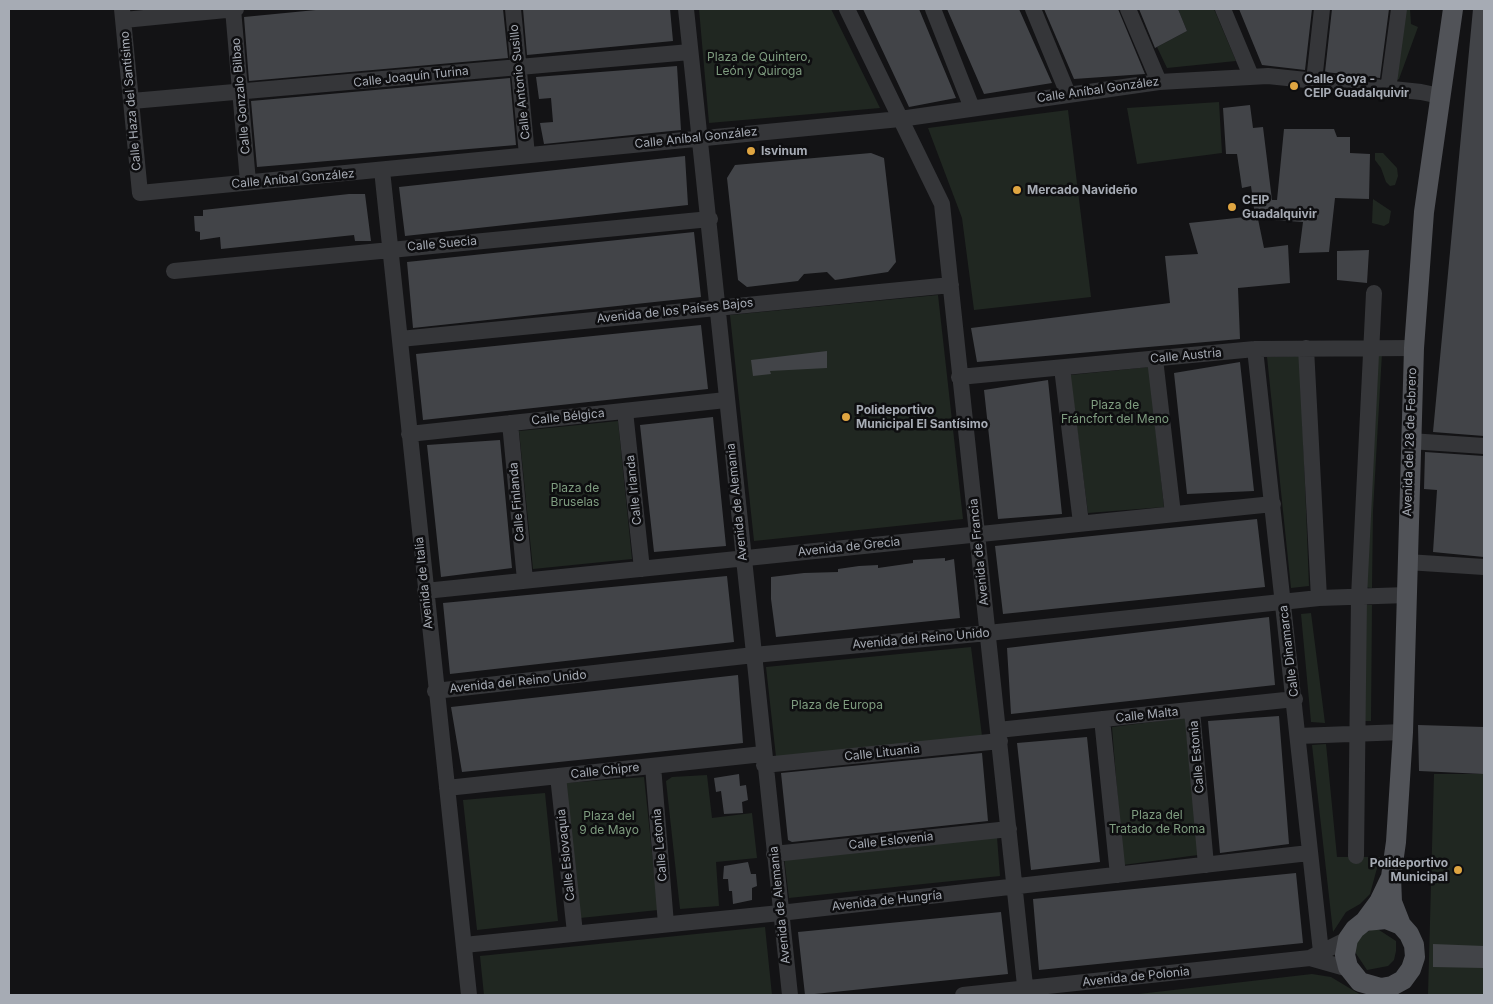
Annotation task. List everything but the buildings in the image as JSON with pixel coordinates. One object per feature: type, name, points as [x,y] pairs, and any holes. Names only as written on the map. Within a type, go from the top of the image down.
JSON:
[{"type":"main road","name":"Avenida del 28 de Febrero","points":[[1391,877],[1396,842],[1403,732],[1414,348],[1424,212],[1453,9]]},
{"type":"main road","points":[[1365,922],[1379,902],[1391,877]]},
{"type":"main road","points":[[1391,877],[1392,902],[1414,945],[1415,957],[1407,974],[1403,995]]},
{"type":"main road","points":[[1405,925],[1386,919],[1365,922],[1355,928],[1348,938],[1345,955],[1349,969],[1360,982],[1375,991],[1392,986],[1407,974]]},
{"type":"street","points":[[123,14],[234,9]]},
{"type":"street","name":"Calle Gonzalo Bilbao","points":[[234,9],[248,182]]},
{"type":"street","name":"Calle Antonio Susillo","points":[[513,9],[527,155]]},
{"type":"street","name":"Avenida de Alemania","points":[[686,9],[710,219],[726,400],[790,995]]},
{"type":"street","name":"Avenida de Francia","points":[[847,9],[942,204],[959,378],[978,534],[1026,992]]},
{"type":"street","points":[[934,9],[972,108]]},
{"type":"street","points":[[1033,9],[1068,94]]},
{"type":"street","points":[[1128,9],[1159,82]]},
{"type":"street","points":[[1223,9],[1251,76]]},
{"type":"street","points":[[1314,81],[1322,9]]},
{"type":"street","points":[[1388,90],[1399,9]]},
{"type":"street","name":"Calle Haza del Santísimo","points":[[123,14],[140,193]]},
{"type":"street","name":"Calle Joaquín Turina","points":[[132,101],[241,93],[519,66],[690,52]]},
{"type":"street","name":"Calle Aníbal González","points":[[140,193],[900,119],[1159,82],[1251,76],[1421,92],[1440,96]]},
{"type":"street","name":"Avenida de Italia","points":[[382,170],[469,995]]},
{"type":"street","name":"Calle Suecia","points":[[174,271],[710,219]]},
{"type":"street","name":"Avenida de los Países Bajos","points":[[400,339],[951,285]]},
{"type":"street","points":[[1356,856],[1359,597],[1374,293]]},
{"type":"street","points":[[1306,348],[1319,598]]},
{"type":"street","name":"Calle Austria","points":[[959,378],[1255,349],[1414,348]]},
{"type":"street","name":"Calle Dinamarca","points":[[1255,349],[1295,699],[1309,853],[1315,955]]},
{"type":"street","points":[[1155,359],[1173,514]]},
{"type":"street","points":[[1062,368],[1081,523]]},
{"type":"street","name":"Calle Bélgica","points":[[409,434],[726,400]]},
{"type":"street","name":"Calle Irlanda","points":[[625,411],[642,568]]},
{"type":"street","name":"Calle Finlanda","points":[[510,423],[525,580]]},
{"type":"street","points":[[1410,441],[1484,446]]},
{"type":"street","name":"Avenida de Grecia","points":[[425,591],[1273,504]]},
{"type":"street","points":[[1407,562],[1484,567]]},
{"type":"street","name":"Avenida del Reino Unido","points":[[436,691],[754,655],[988,633],[1319,598],[1407,595]]},
{"type":"street","name":"Calle Malta","points":[[999,736],[1102,719],[1295,699]]},
{"type":"street","name":"Calle Estonia","points":[[1192,710],[1206,865]]},
{"type":"street","points":[[1102,719],[1118,875]]},
{"type":"street","points":[[1298,736],[1403,732]]},
{"type":"street","name":"Calle Lituania","points":[[764,759],[999,736]]},
{"type":"street","name":"Calle Chipre","points":[[446,788],[653,766],[764,759]]},
{"type":"street","name":"Calle Letonia","points":[[653,766],[666,924]]},
{"type":"street","name":"Calle Eslovaquia","points":[[558,776],[575,933]]},
{"type":"street","name":"Calle Eslovenia","points":[[774,854],[1009,829]]},
{"type":"street","name":"Avenida de Hungría","points":[[464,945],[1309,853]]},
{"type":"street","name":"Avenida de Polonia","points":[[963,995],[1026,992],[1315,955],[1348,938]]},
{"type":"street","name":"Avenida de Polonia","points":[[1315,955],[1349,969]]},
{"type":"green space","name":"Plaza de Quintero, León y Quiroga","points":[[699,9],[831,9],[880,108],[709,123]]},
{"type":"green space","points":[[1178,9],[1214,9],[1236,61],[1167,68],[1157,47],[1187,31]]},
{"type":"green space","points":[[1402,9],[1410,9],[1411,24],[1418,27],[1399,79],[1395,81]]},
{"type":"green space","points":[[1219,102],[1222,153],[1137,164],[1127,108]]},
{"type":"green space","points":[[1068,110],[1091,297],[974,310],[962,218],[928,128]]},
{"type":"green space","points":[[1375,153],[1383,153],[1397,168],[1398,176],[1395,185],[1390,186],[1386,182],[1381,168],[1375,160]]},
{"type":"green space","points":[[1373,199],[1391,211],[1389,223],[1384,226],[1372,223]]},
{"type":"green space","name":"Polideportivo Municipal El Santísimo","points":[[938,295],[963,519],[754,541],[730,315]]},
{"type":"green space","points":[[1382,353],[1373,511],[1372,588],[1362,587],[1373,354]]},
{"type":"green space","points":[[1300,356],[1309,586],[1291,588],[1267,357]]},
{"type":"green space","name":"Plaza de Fráncfort del Meno","points":[[1149,367],[1164,507],[1088,513],[1070,375]]},
{"type":"green space","name":"Plaza de Bruselas","points":[[618,421],[632,559],[533,569],[519,431]]},
{"type":"green space","points":[[1362,605],[1372,605],[1371,721],[1362,721]]},
{"type":"green space","points":[[1311,613],[1325,723],[1311,722],[1301,614]]},
{"type":"green space","name":"Plaza de Europa","points":[[971,647],[982,736],[776,757],[766,667]]},
{"type":"green space","name":"Plaza del Tratado de Roma","points":[[1185,718],[1198,855],[1123,865],[1112,727]]},
{"type":"green space","points":[[1326,744],[1337,857],[1380,857],[1370,894],[1360,904],[1346,912],[1333,932],[1312,745]]},
{"type":"green space","name":"Polideportivo Municipal","points":[[1434,774],[1484,774],[1484,995],[1428,995]]},
{"type":"green space","points":[[707,775],[712,818],[752,813],[757,858],[716,862],[719,906],[680,909],[666,781],[672,777]]},
{"type":"green space","name":"Plaza del 9 de Mayo","points":[[644,777],[658,910],[580,918],[565,783]]},
{"type":"green space","points":[[545,793],[558,921],[477,930],[463,800]]},
{"type":"green space","points":[[997,837],[1000,876],[789,898],[784,857]]},
{"type":"green space","points":[[765,927],[772,995],[484,995],[480,956]]},
{"type":"green space","points":[[1376,928],[1396,941],[1396,951],[1394,960],[1388,966],[1367,970],[1355,952],[1355,942],[1364,933]]},
{"type":"green space","points":[[1312,974],[1331,977],[1361,995],[1130,995]]},
{"type":"place","name":"Calle Goya - CEIP Guadalquivir","points":[[1294,86]]},
{"type":"place","name":"Isvinum","points":[[751,151]]},
{"type":"place","name":"Mercado Navideño","points":[[1017,190]]},
{"type":"place","name":"CEIP Guadalquivir","points":[[1232,207]]},
{"type":"place","name":"Polideportivo Municipal El Santísimo","points":[[846,417]]},
{"type":"place","name":"Polideportivo Municipal","points":[[1458,870]]}]
